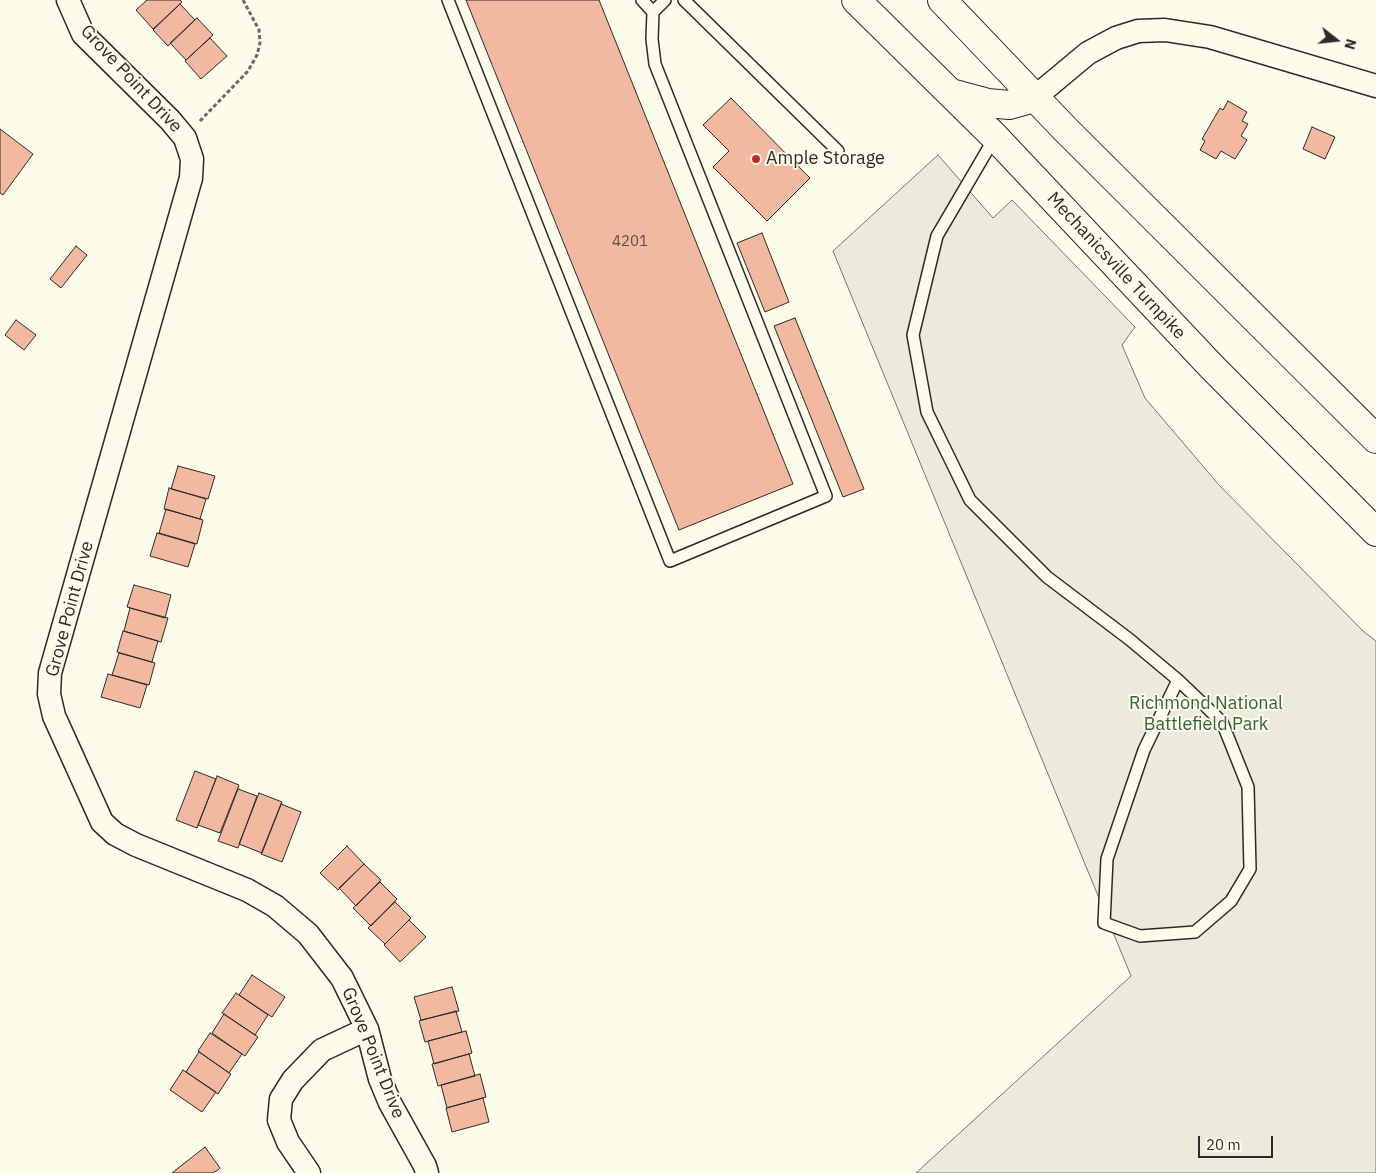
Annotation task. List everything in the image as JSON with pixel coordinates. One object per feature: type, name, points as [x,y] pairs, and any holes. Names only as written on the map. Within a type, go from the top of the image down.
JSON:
[{"type":"highway","name":"Mechanicsville Turnpike","points":[[856,0],[995,137],[1212,367],[1376,532]]},
{"type":"highway","points":[[942,0],[1034,98],[1376,440]]},
{"type":"highway","points":[[948,92],[988,103],[1009,105],[1034,98]]},
{"type":"highway","points":[[995,137],[1010,120],[1019,117],[1026,117],[1065,129]]},
{"type":"street","name":"Grove Point Drive","points":[[68,0],[83,34],[170,120],[185,138],[192,159],[191,178],[50,673],[49,694],[54,716],[102,822],[115,834],[136,845],[247,890],[275,906],[308,934],[342,978],[367,1029],[390,1103],[425,1166],[427,1173]]},
{"type":"street","points":[[1034,98],[1088,53],[1116,38],[1138,31],[1165,30],[1210,37],[1376,86]]},
{"type":"street","points":[[309,1173],[288,1142],[280,1120],[281,1099],[293,1080],[322,1050],[367,1029]]},
{"type":"lane","points":[[642,0],[653,12]]},
{"type":"lane","points":[[448,1],[670,561],[826,496],[656,64],[652,40],[653,12],[665,0]]},
{"type":"lane","points":[[684,0],[838,151]]},
{"type":"lane","points":[[995,137],[937,236],[914,336],[927,412],[970,500],[1047,577],[1129,639],[1178,680],[1222,722],[1248,787],[1250,869],[1231,901],[1195,932],[1140,936],[1104,923],[1107,859],[1144,750],[1178,680]]},
{"type":"path","points":[[185,138],[248,71],[257,54],[260,43],[259,30],[243,0]]},
{"type":"green space","name":"Richmond National Battlefield Park","points":[[938,155],[993,218],[1012,200],[1135,327],[1122,345],[1145,398],[1219,485],[1363,631],[1376,641],[1376,1173],[916,1173],[1131,976],[833,251]]},
{"type":"building","points":[[147,0],[180,0],[182,2],[153,29],[136,10]]},
{"type":"building","points":[[466,0],[599,0],[793,484],[679,530]]},
{"type":"building","points":[[180,4],[195,20],[168,46],[153,30]]},
{"type":"building","points":[[197,18],[213,35],[186,60],[170,43]]},
{"type":"building","points":[[210,38],[227,56],[201,79],[185,61]]},
{"type":"building","name":"Ample Storage","points":[[731,98],[810,178],[767,221],[713,167],[729,151],[703,125]]},
{"type":"building","points":[[1228,101],[1247,112],[1242,121],[1248,124],[1241,136],[1247,140],[1235,159],[1221,151],[1216,159],[1200,150],[1205,141],[1202,139],[1220,108],[1223,110]]},
{"type":"building","points":[[1312,127],[1335,137],[1325,159],[1303,149]]},
{"type":"building","points":[[0,129],[33,154],[3,195],[0,193]]},
{"type":"building","points":[[762,233],[789,302],[765,312],[737,243]]},
{"type":"building","points":[[76,246],[87,255],[61,288],[50,279]]},
{"type":"building","points":[[795,318],[864,489],[843,497],[774,326]]},
{"type":"building","points":[[16,320],[36,335],[24,350],[5,335]]},
{"type":"building","points":[[178,466],[215,476],[208,499],[171,489]]},
{"type":"building","points":[[169,488],[206,499],[200,519],[164,509]]},
{"type":"building","points":[[166,509],[203,520],[197,544],[159,533]]},
{"type":"building","points":[[157,533],[195,544],[188,567],[150,556]]},
{"type":"building","points":[[134,585],[171,595],[165,618],[127,607]]},
{"type":"building","points":[[130,608],[168,618],[161,642],[124,631]]},
{"type":"building","points":[[123,631],[158,641],[152,662],[117,652]]},
{"type":"building","points":[[119,653],[155,663],[149,685],[112,675]]},
{"type":"building","points":[[108,674],[147,685],[140,708],[101,697]]},
{"type":"building","points":[[195,771],[216,779],[197,828],[176,820]]},
{"type":"building","points":[[217,776],[239,785],[220,833],[198,825]]},
{"type":"building","points":[[238,789],[257,796],[238,848],[218,841]]},
{"type":"building","points":[[259,793],[282,802],[262,853],[239,844]]},
{"type":"building","points":[[281,804],[301,812],[282,862],[261,854]]},
{"type":"building","points":[[347,846],[364,864],[338,890],[320,873]]},
{"type":"building","points":[[364,864],[381,880],[356,906],[339,888]]},
{"type":"building","points":[[380,882],[397,899],[371,926],[353,908]]},
{"type":"building","points":[[395,902],[411,918],[385,944],[368,928]]},
{"type":"building","points":[[409,920],[426,937],[400,962],[384,945]]},
{"type":"building","points":[[252,975],[285,997],[272,1017],[239,995]]},
{"type":"building","points":[[452,987],[459,1011],[421,1020],[414,997]]},
{"type":"building","points":[[236,993],[268,1015],[255,1035],[222,1013]]},
{"type":"building","points":[[456,1011],[462,1032],[425,1042],[419,1021]]},
{"type":"building","points":[[224,1014],[258,1037],[245,1056],[212,1033]]},
{"type":"building","points":[[466,1031],[472,1053],[434,1064],[428,1041]]},
{"type":"building","points":[[210,1033],[242,1054],[229,1073],[198,1051]]},
{"type":"building","points":[[199,1052],[231,1074],[218,1094],[186,1072]]},
{"type":"building","points":[[469,1054],[475,1076],[438,1086],[432,1064]]},
{"type":"building","points":[[183,1070],[216,1092],[202,1112],[170,1090]]},
{"type":"building","points":[[480,1074],[486,1097],[447,1108],[441,1085]]},
{"type":"building","points":[[483,1098],[489,1122],[452,1132],[446,1108]]},
{"type":"building","points":[[205,1147],[220,1168],[218,1170],[213,1173],[172,1173]]},
{"type":"place","name":"Ample Storage","points":[[756,159]]}]
